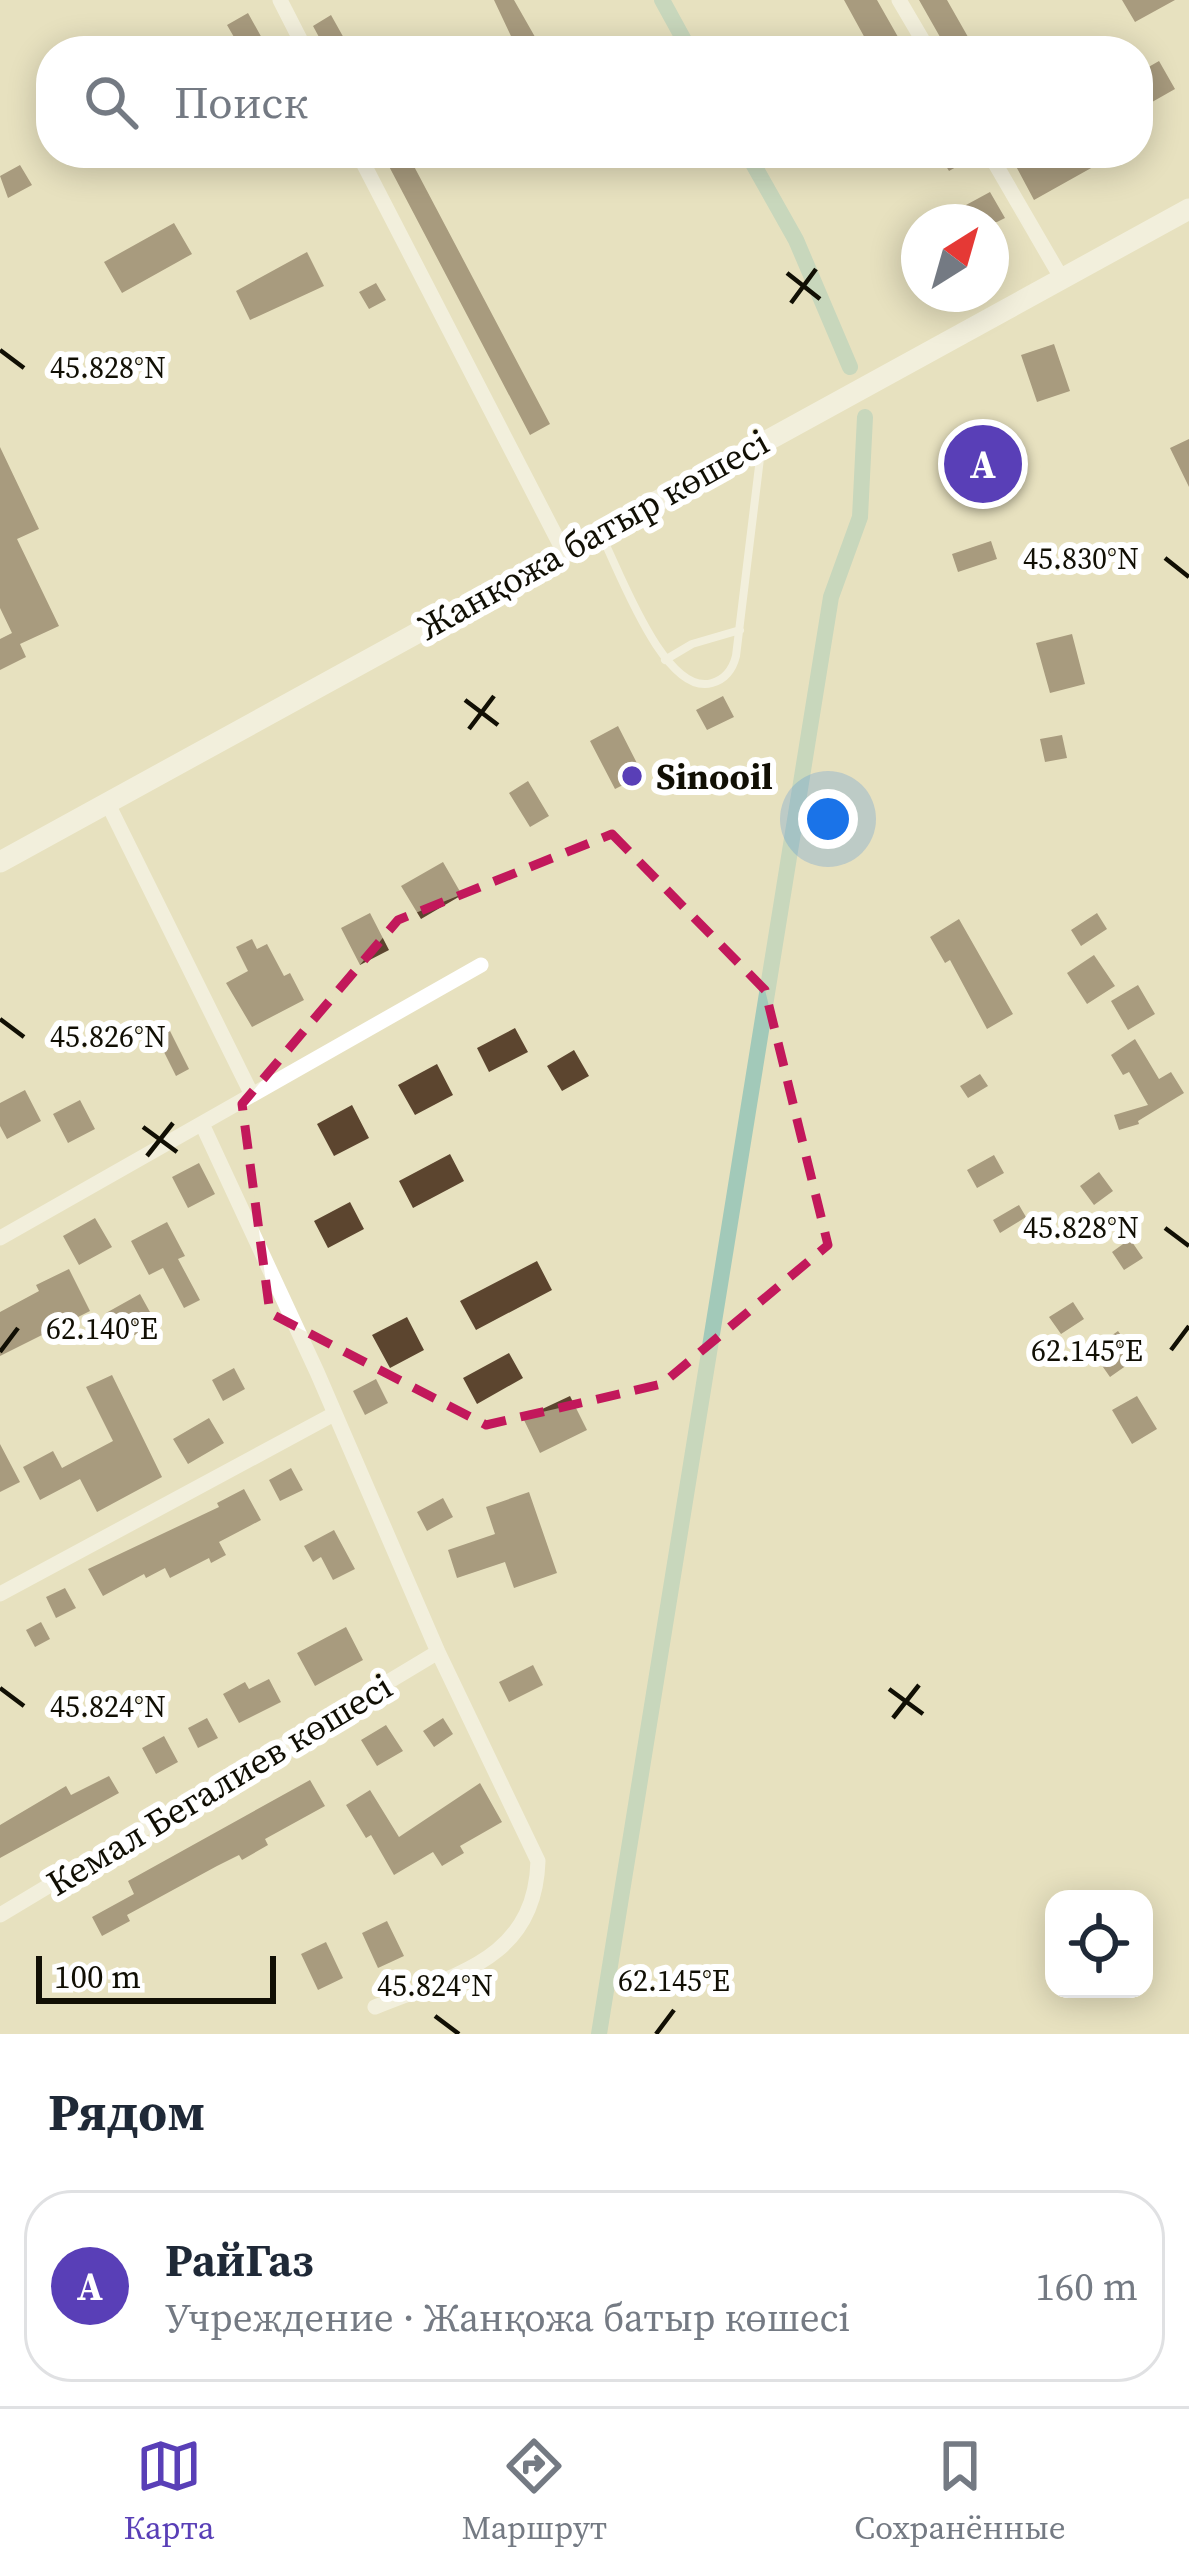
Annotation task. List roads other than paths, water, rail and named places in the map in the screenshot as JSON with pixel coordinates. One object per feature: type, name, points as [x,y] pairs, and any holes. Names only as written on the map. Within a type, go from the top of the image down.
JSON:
[{"type":"street","points":[[280,0],[298,36]]},
{"type":"street","points":[[899,0],[920,36]]},
{"type":"street","points":[[366,168],[563,550]]},
{"type":"street","points":[[997,168],[1062,279]]},
{"type":"street","name":"Жанқожа батыр көшесі","points":[[0,862],[1189,209]]},
{"type":"street","points":[[107,802],[251,1093]]},
{"type":"street","points":[[0,1238],[481,965]]},
{"type":"street","points":[[202,1124],[438,1652],[538,1862],[537,1886],[526,1922],[503,1948],[375,2007]]},
{"type":"street","points":[[0,1594],[334,1414]]},
{"type":"street","name":"Кемал Бегалиев көшесі","points":[[0,1915],[438,1652]]},
{"type":"lane","points":[[599,531],[664,661],[692,683],[709,685],[733,667],[762,442]]},
{"type":"lane","points":[[664,661],[692,644],[740,630]]},
{"type":"waterway","points":[[662,0],[682,36]]},
{"type":"waterway","points":[[755,168],[796,240],[850,367]]},
{"type":"waterway","points":[[599,2034],[831,597],[860,517],[865,417]]},
{"type":"place","name":"РайГаз","points":[[983,464]]},
{"type":"place","name":"Sinooil","points":[[632,776]]}]
